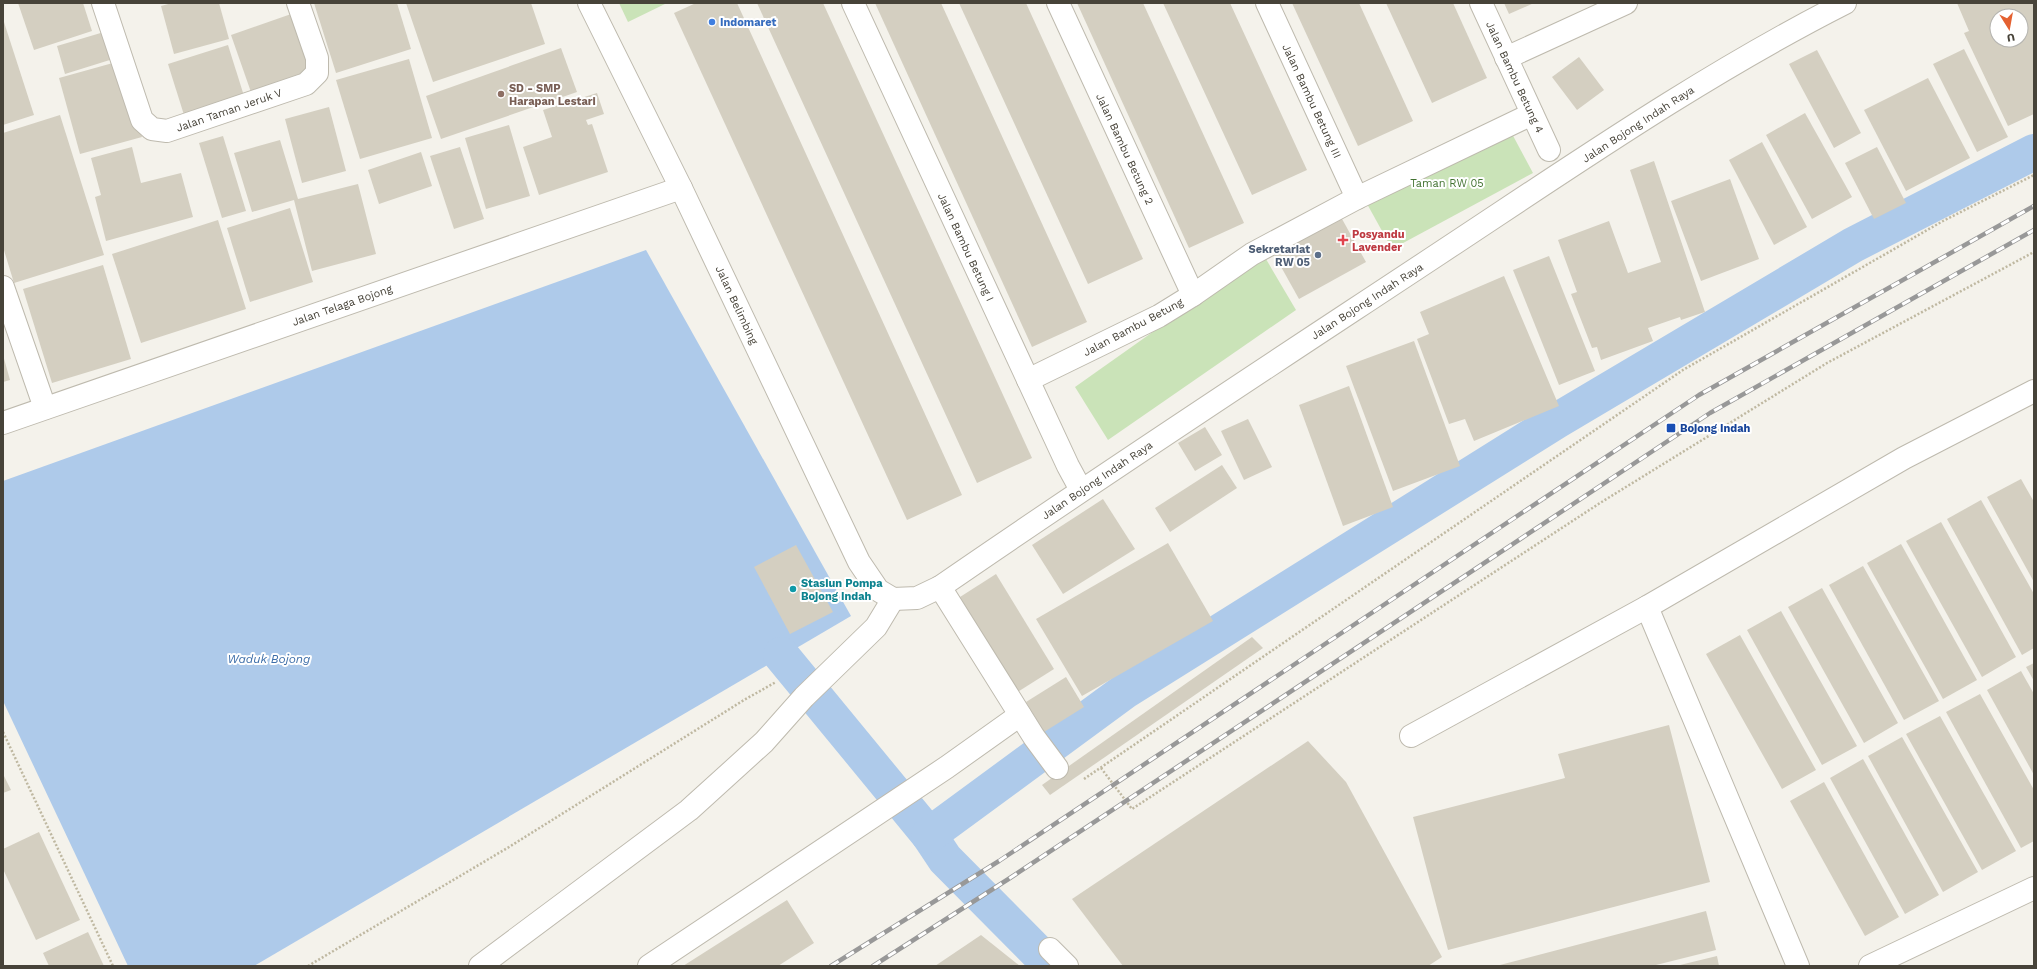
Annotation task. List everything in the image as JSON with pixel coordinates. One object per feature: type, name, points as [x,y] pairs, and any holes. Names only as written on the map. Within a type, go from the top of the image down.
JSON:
[{"type":"street","name":"Jalan Taman Jeruk V","points":[[102,3],[142,120],[152,129],[167,130],[306,84],[318,73],[318,58],[298,3]]},
{"type":"street","name":"Jalan Belimbing","points":[[589,3],[681,188],[859,562],[878,590],[893,599]]},
{"type":"street","name":"Jalan Bambu Betung I","points":[[853,3],[1068,466],[1081,490]]},
{"type":"street","name":"Jalan Bambu Betung 2","points":[[1058,3],[1193,295]]},
{"type":"street","name":"Jalan Bambu Betung III","points":[[1267,3],[1357,198]]},
{"type":"street","name":"Jalan Bambu Betung 4","points":[[1481,3],[1549,150]]},
{"type":"street","points":[[1506,58],[1626,3]]},
{"type":"street","name":"Jalan Bojong Indah Raya","points":[[893,599],[917,598],[940,587],[1081,490],[1654,112],[1785,34],[1845,3]]},
{"type":"street","name":"Jalan Bambu Betung","points":[[1028,380],[1159,316],[1193,295],[1252,254],[1357,198],[1532,114]]},
{"type":"street","name":"Jalan Telaga Bojong","points":[[3,423],[681,188]]},
{"type":"street","points":[[3,287],[45,408]]},
{"type":"street","points":[[1412,736],[1647,608],[1904,458],[2034,391]]},
{"type":"street","points":[[940,587],[1034,736],[1054,764]]},
{"type":"street","points":[[480,966],[689,810],[764,742],[804,697],[876,627],[893,599]]},
{"type":"street","points":[[1647,608],[1798,966]]},
{"type":"street","points":[[649,966],[947,767],[1020,714]]},
{"type":"street","points":[[1870,966],[2034,888]]},
{"type":"street","points":[[1050,949],[1067,966]]},
{"type":"path","points":[[1082,780],[1102,768],[1683,370],[1943,222],[2034,175]]},
{"type":"path","points":[[1102,768],[1132,810],[1600,503],[1827,363],[2034,252]]},
{"type":"path","points":[[308,966],[509,847],[744,700],[777,682]]},
{"type":"path","points":[[3,732],[113,966]]},
{"type":"green space","points":[[619,3],[667,3],[628,22]]},
{"type":"green space","name":"Taman RW 05","points":[[1503,117],[1533,173],[1392,249],[1361,193]]},
{"type":"green space","points":[[1263,254],[1296,310],[1108,440],[1075,387]]},
{"type":"water","name":"Waduk Bojong","points":[[646,250],[851,616],[254,966],[128,966],[3,701],[3,481]]},
{"type":"building","points":[[18,3],[83,3],[92,31],[34,50]]},
{"type":"building","points":[[172,3],[219,3],[229,39],[174,54],[161,6]]},
{"type":"building","points":[[314,3],[397,3],[411,49],[336,73]]},
{"type":"building","points":[[406,3],[531,3],[545,44],[433,82]]},
{"type":"building","points":[[696,3],[737,3],[962,495],[907,520],[674,13]]},
{"type":"building","points":[[757,3],[823,3],[1032,458],[977,483]]},
{"type":"building","points":[[875,3],[941,3],[1087,322],[1032,347]]},
{"type":"building","points":[[959,3],[1026,3],[1143,259],[1088,284]]},
{"type":"building","points":[[1077,3],[1143,3],[1244,223],[1189,248]]},
{"type":"building","points":[[1163,3],[1230,3],[1307,170],[1252,195]]},
{"type":"building","points":[[1292,3],[1359,3],[1413,121],[1358,146]]},
{"type":"building","points":[[1386,3],[1453,3],[1487,78],[1432,103]]},
{"type":"building","points":[[1504,3],[1534,3],[1509,14]]},
{"type":"building","points":[[1957,3],[2034,3],[2034,114],[2008,126],[1964,33],[1969,31]]},
{"type":"building","points":[[294,13],[315,74],[252,95],[231,35]]},
{"type":"building","points":[[3,19],[34,115],[3,125]]},
{"type":"building","points":[[104,32],[113,59],[65,74],[57,46]]},
{"type":"building","points":[[228,45],[244,96],[184,115],[168,64]]},
{"type":"building","name":"SD - SMP Harapan Lestari","points":[[561,48],[577,92],[441,139],[426,96]]},
{"type":"building","points":[[1964,49],[2008,137],[1977,152],[1933,64]]},
{"type":"building","points":[[1817,50],[1861,133],[1834,148],[1789,64]]},
{"type":"building","points":[[1579,57],[1604,90],[1577,110],[1552,77]]},
{"type":"building","points":[[409,59],[432,138],[360,159],[336,80]]},
{"type":"building","points":[[120,61],[142,137],[80,154],[59,78]]},
{"type":"building","points":[[1928,78],[1970,158],[1906,191],[1864,110]]},
{"type":"building","points":[[597,93],[604,114],[586,120],[588,125],[592,124],[608,172],[539,195],[523,147],[552,137],[543,110]]},
{"type":"building","points":[[329,107],[346,171],[302,183],[285,119]]},
{"type":"building","points":[[1805,113],[1852,197],[1812,219],[1766,135]]},
{"type":"building","points":[[60,115],[104,255],[14,283],[3,247],[3,133]]},
{"type":"building","points":[[509,125],[530,196],[486,209],[465,138]]},
{"type":"building","points":[[223,136],[246,211],[222,218],[199,143]]},
{"type":"building","points":[[280,140],[298,199],[358,184],[376,254],[312,271],[294,200],[252,212],[234,153]]},
{"type":"building","points":[[1762,142],[1807,227],[1774,245],[1729,160]]},
{"type":"building","points":[[132,147],[141,183],[181,173],[193,217],[106,241],[95,197],[101,195],[91,158]]},
{"type":"building","points":[[460,147],[484,219],[454,229],[430,156]]},
{"type":"building","points":[[1877,147],[1906,203],[1874,219],[1845,163]]},
{"type":"building","points":[[421,152],[432,186],[379,204],[368,170]]},
{"type":"building","points":[[1654,161],[1705,312],[1681,320],[1680,317],[1648,328],[1653,341],[1601,360],[1597,347],[1592,348],[1571,294],[1577,292],[1558,240],[1609,221],[1628,273],[1661,262],[1630,170]]},
{"type":"building","points":[[1730,179],[1759,259],[1701,281],[1671,201]]},
{"type":"building","points":[[290,208],[313,282],[250,302],[227,228]]},
{"type":"building","name":"Sekretariat RW 05","points":[[1337,210],[1366,262],[1299,299],[1270,247]]},
{"type":"building","points":[[218,220],[246,309],[141,343],[112,254]]},
{"type":"building","points":[[1549,256],[1595,371],[1559,385],[1513,270]]},
{"type":"building","points":[[103,265],[131,359],[52,383],[23,289]]},
{"type":"building","points":[[1504,276],[1559,406],[1474,441],[1465,419],[1449,424],[1417,339],[1429,334],[1420,312]]},
{"type":"building","points":[[1414,341],[1460,466],[1393,491],[1346,366]]},
{"type":"building","points":[[3,355],[10,380],[3,382]]},
{"type":"building","points":[[1349,386],[1393,507],[1343,526],[1299,405]]},
{"type":"building","points":[[1248,419],[1272,467],[1244,480],[1221,431]]},
{"type":"building","points":[[1205,427],[1222,455],[1195,471],[1178,443]]},
{"type":"building","points":[[1222,465],[1237,488],[1170,532],[1155,508]]},
{"type":"building","points":[[2021,479],[2034,502],[2034,582],[1987,497]]},
{"type":"building","points":[[1103,499],[1135,549],[1063,594],[1032,545]]},
{"type":"building","points":[[1981,500],[2034,594],[2034,648],[2022,655],[1947,519]]},
{"type":"building","points":[[1941,522],[2016,657],[1982,677],[1906,541]]},
{"type":"building","points":[[1168,543],[1213,621],[1082,696],[1036,619]]},
{"type":"building","points":[[1901,544],[1977,680],[1943,699],[1867,563]]},
{"type":"building","name":"Stasiun Pompa Bojong Indah","points":[[796,545],[833,612],[790,634],[754,567]]},
{"type":"building","points":[[1863,566],[1939,701],[1904,720],[1829,585]]},
{"type":"building","points":[[996,574],[1054,669],[1016,693],[960,597]]},
{"type":"building","points":[[1822,588],[1898,723],[1864,743],[1788,607]]},
{"type":"building","points":[[1781,611],[1857,746],[1822,765],[1747,630]]},
{"type":"building","points":[[1740,635],[1816,770],[1782,789],[1706,654]]},
{"type":"building","points":[[1252,637],[1263,648],[1050,795],[1042,785]]},
{"type":"building","points":[[2034,663],[2034,681],[2026,667]]},
{"type":"building","points":[[2021,671],[2034,694],[2034,775],[1987,690]]},
{"type":"building","points":[[1066,677],[1084,707],[1044,732],[1026,702]]},
{"type":"building","points":[[1980,694],[2034,790],[2034,841],[2021,848],[1946,712]]},
{"type":"building","points":[[1940,716],[2016,851],[1982,870],[1906,734]]},
{"type":"building","points":[[1669,725],[1710,882],[1448,950],[1413,817],[1565,778],[1558,754]]},
{"type":"building","points":[[1902,737],[1978,872],[1943,892],[1868,756]]},
{"type":"building","points":[[1308,741],[1346,782],[1442,957],[1428,966],[1123,966],[1072,899]]},
{"type":"building","points":[[1863,759],[1939,895],[1905,914],[1830,778]]},
{"type":"building","points":[[3,774],[11,790],[3,793]]},
{"type":"building","points":[[1824,782],[1899,917],[1865,936],[1790,801]]},
{"type":"building","points":[[39,832],[80,920],[36,940],[3,869],[3,849]]},
{"type":"building","points":[[787,900],[814,943],[778,966],[683,966]]},
{"type":"building","points":[[1706,911],[1716,950],[1652,966],[1496,966]]},
{"type":"building","points":[[88,932],[104,966],[49,966],[43,953]]},
{"type":"building","points":[[981,935],[1020,966],[935,966]]},
{"type":"building","points":[[1717,956],[1719,966],[1680,966],[1680,965]]},
{"type":"waterway","points":[[929,835],[1125,691],[1558,420],[1853,245],[2034,152]]},
{"type":"waterway","points":[[781,655],[929,835],[945,859],[1051,966]]},
{"type":"railway","points":[[831,966],[999,861],[1699,395],[2034,206]]},
{"type":"railway","points":[[873,966],[1010,878],[1710,413],[2034,230]]},
{"type":"place","name":"Indomaret","points":[[712,22]]},
{"type":"place","name":"SD - SMP Harapan Lestari","points":[[501,94]]},
{"type":"place","name":"Posyandu Lavender","points":[[1343,240]]},
{"type":"place","name":"Sekretariat RW 05","points":[[1318,255]]},
{"type":"place","name":"Bojong Indah","points":[[1671,428]]},
{"type":"place","name":"Stasiun Pompa Bojong Indah","points":[[793,589]]}]
